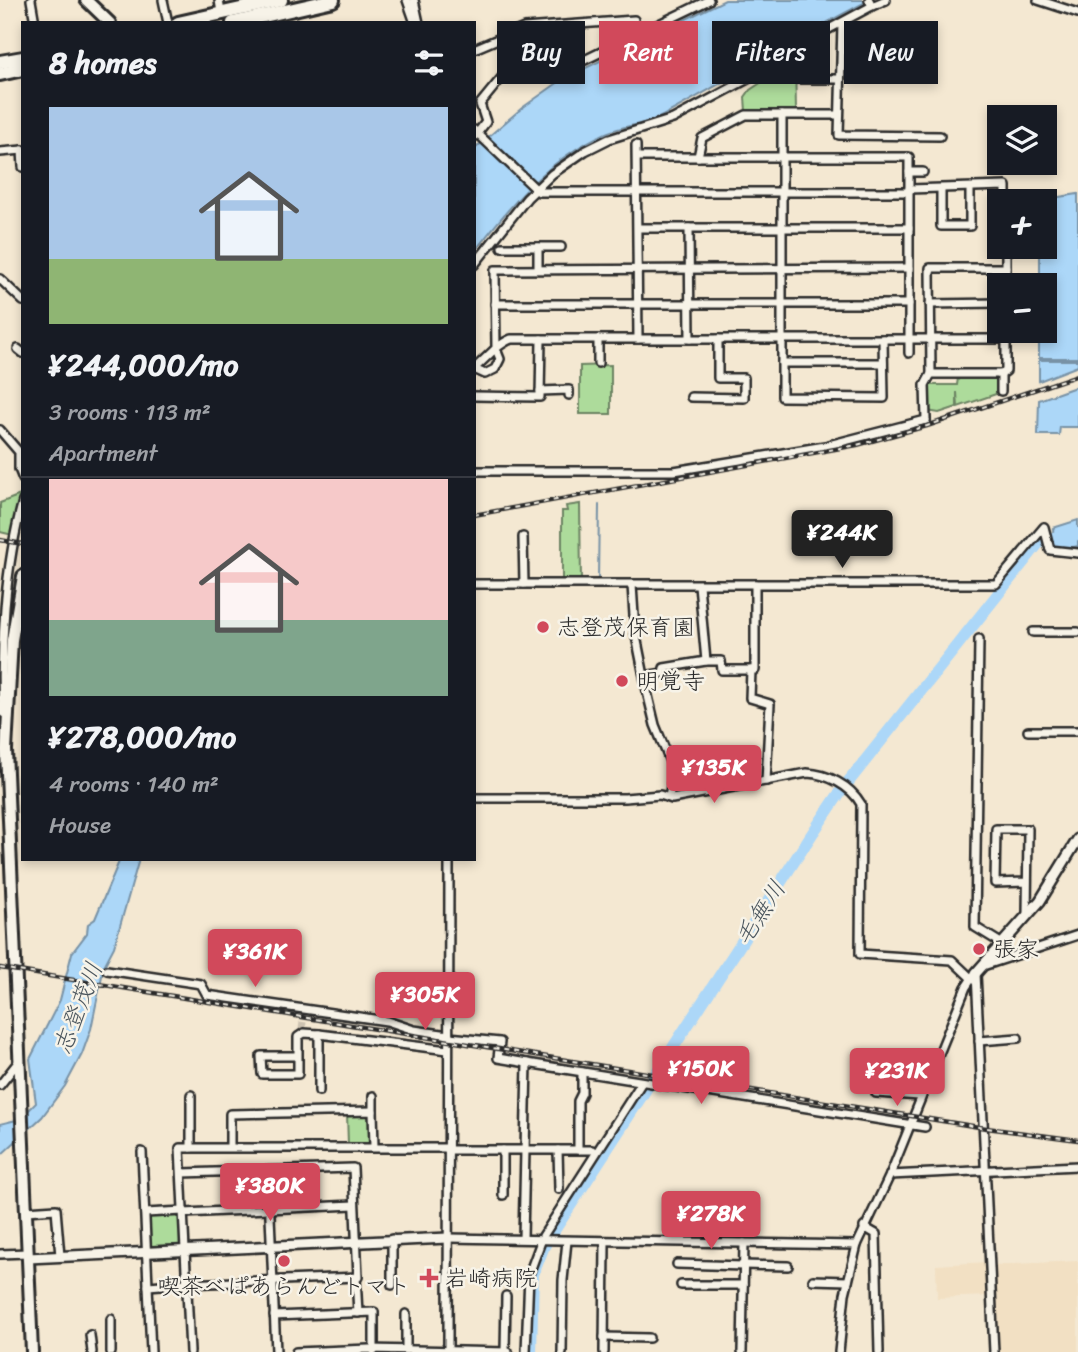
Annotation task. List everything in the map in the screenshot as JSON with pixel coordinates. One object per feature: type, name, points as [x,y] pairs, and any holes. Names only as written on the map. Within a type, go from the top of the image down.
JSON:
[{"type":"highway","points":[[187,21],[281,0]]},
{"type":"highway","points":[[226,12],[269,19],[333,0]]},
{"type":"highway","points":[[0,62],[21,58]]},
{"type":"highway","points":[[0,74],[21,69]]},
{"type":"main road","points":[[86,0],[108,21]]},
{"type":"main road","points":[[21,588],[12,640],[7,715],[32,1352]]},
{"type":"street","points":[[31,0],[35,21]]},
{"type":"street","points":[[163,0],[167,21]]},
{"type":"street","points":[[226,12],[242,0]]},
{"type":"street","points":[[411,0],[416,21]]},
{"type":"street","points":[[476,132],[486,122],[480,104],[503,76],[529,68],[566,69],[709,0]]},
{"type":"street","points":[[476,262],[533,189],[565,164],[599,143],[673,119],[842,24],[870,3],[886,0]]},
{"type":"street","points":[[1038,0],[1078,13]]},
{"type":"street","points":[[476,47],[524,28],[634,20]]},
{"type":"street","points":[[842,24],[839,135],[940,136]]},
{"type":"street","points":[[830,79],[839,79]]},
{"type":"street","points":[[698,157],[702,138],[746,115],[838,115]]},
{"type":"street","points":[[782,115],[782,397],[884,398],[883,339]]},
{"type":"street","points":[[476,134],[533,189],[638,192],[909,190],[1006,186],[1006,189]]},
{"type":"street","points":[[636,145],[638,340]]},
{"type":"street","points":[[0,152],[21,150]]},
{"type":"street","points":[[638,157],[909,157],[909,353]]},
{"type":"street","points":[[909,172],[923,172]]},
{"type":"street","points":[[941,189],[941,226],[970,226],[970,188]]},
{"type":"street","points":[[638,228],[909,228]]},
{"type":"street","points":[[689,228],[690,340]]},
{"type":"street","points":[[502,247],[561,247]]},
{"type":"street","points":[[538,247],[538,270]]},
{"type":"street","points":[[1006,259],[1006,273]]},
{"type":"street","points":[[909,268],[495,270],[496,349],[511,340],[930,340],[987,336]]},
{"type":"street","points":[[476,471],[674,471],[825,446],[926,420],[925,385],[931,374],[930,268],[1006,268]]},
{"type":"street","points":[[0,279],[21,299]]},
{"type":"street","points":[[495,304],[909,303]]},
{"type":"street","points":[[930,303],[987,303]]},
{"type":"street","points":[[476,396],[540,397],[541,340]]},
{"type":"street","points":[[598,340],[598,363]]},
{"type":"street","points":[[691,397],[744,398],[744,378],[718,378],[718,340]]},
{"type":"street","points":[[931,374],[1001,374],[1006,371],[1006,343]]},
{"type":"street","points":[[782,363],[884,363]]},
{"type":"street","points":[[1001,374],[1001,391]]},
{"type":"street","points":[[540,391],[565,389]]},
{"type":"street","points":[[0,430],[19,452],[20,466]]},
{"type":"street","points":[[7,715],[3,713],[1,694],[6,606],[21,513]]},
{"type":"street","points":[[476,584],[996,584],[1044,527],[1049,546],[1055,553],[1078,553]]},
{"type":"street","points":[[523,537],[524,584]]},
{"type":"street","points":[[645,676],[663,673],[664,668],[706,661],[721,661],[722,670],[755,670],[755,584]]},
{"type":"street","points":[[632,585],[635,631],[655,725],[674,771],[669,797]]},
{"type":"street","points":[[699,585],[706,661]]},
{"type":"street","points":[[1033,632],[1078,632]]},
{"type":"street","points":[[979,639],[975,927],[1001,943]]},
{"type":"street","points":[[751,670],[750,698],[770,704],[766,781]]},
{"type":"street","points":[[1028,731],[1078,732]]},
{"type":"street","points":[[476,797],[669,797],[807,773],[830,778],[854,794],[862,808],[860,954],[952,960],[974,976],[994,1352]]},
{"type":"street","points":[[1027,882],[995,883],[996,829],[1028,829],[1027,915]]},
{"type":"street","points":[[839,1352],[848,1281],[857,1245],[890,1175],[920,1096],[974,976],[1051,884],[1078,839]]},
{"type":"street","points":[[448,1351],[449,861]]},
{"type":"street","points":[[987,961],[1078,935]]},
{"type":"street","points":[[107,970],[201,984],[207,995],[387,1021],[449,1036],[500,1042],[498,1058],[925,1127]]},
{"type":"street","points":[[397,1041],[400,1026]]},
{"type":"street","points":[[298,1056],[261,1056],[262,1074],[298,1074],[298,1056],[298,1037],[303,1031],[386,1044],[397,1041],[448,1050]]},
{"type":"street","points":[[319,1034],[319,1091]]},
{"type":"street","points":[[979,1041],[1018,1038]]},
{"type":"street","points":[[523,1238],[527,1063]]},
{"type":"street","points":[[0,1085],[20,1065]]},
{"type":"street","points":[[578,1150],[578,1101],[582,1093],[582,1072]]},
{"type":"street","points":[[526,1352],[529,1274],[542,1239],[643,1082]]},
{"type":"street","points":[[876,1093],[920,1096]]},
{"type":"street","points":[[191,1095],[191,1148]]},
{"type":"street","points":[[373,1096],[374,1147]]},
{"type":"street","points":[[230,1147],[230,1114],[373,1111]]},
{"type":"street","points":[[190,1352],[180,1148],[592,1150]]},
{"type":"street","points":[[503,1150],[503,1195]]},
{"type":"street","points":[[558,1150],[559,1189]]},
{"type":"street","points":[[142,1152],[151,1352]]},
{"type":"street","points":[[890,1175],[1078,1166]]},
{"type":"street","points":[[182,1172],[353,1168],[358,1313]]},
{"type":"street","points":[[268,1171],[276,1352]]},
{"type":"street","points":[[145,1213],[354,1205]]},
{"type":"street","points":[[26,1211],[57,1209],[60,1256]]},
{"type":"street","points":[[864,1227],[876,1234],[879,1352]]},
{"type":"street","points":[[0,1254],[60,1256],[356,1240],[448,1238],[857,1245]]},
{"type":"street","points":[[392,1239],[392,1284]]},
{"type":"street","points":[[562,1352],[563,1280],[567,1241]]},
{"type":"street","points":[[604,1352],[605,1242]]},
{"type":"street","points":[[743,1352],[744,1243]]},
{"type":"street","points":[[677,1264],[788,1266]]},
{"type":"street","points":[[148,1286],[356,1277]]},
{"type":"street","points":[[813,1280],[848,1281]]},
{"type":"street","points":[[681,1284],[743,1285]]},
{"type":"street","points":[[296,1352],[507,1351],[506,1296]]},
{"type":"street","points":[[275,1316],[374,1312],[374,1351]]},
{"type":"street","points":[[406,1314],[407,1351]]},
{"type":"street","points":[[111,1319],[111,1352]]},
{"type":"street","points":[[90,1335],[92,1352]]},
{"type":"street","points":[[604,1338],[649,1338]]},
{"type":"shaded area","points":[[1078,1261],[1078,1352],[996,1352],[992,1265]]},
{"type":"shaded area","points":[[987,1262],[988,1296],[937,1298],[936,1265]]},
{"type":"green space","points":[[759,84],[795,84],[796,111],[746,111],[745,97]]},
{"type":"green space","points":[[611,365],[611,414],[580,414],[580,366]]},
{"type":"green space","points":[[999,377],[999,393],[958,407],[957,392],[957,407],[939,413],[927,411],[928,385],[957,385],[958,378]]},
{"type":"green space","points":[[21,495],[13,535],[0,532],[0,503]]},
{"type":"green space","points":[[580,504],[581,582],[562,582],[562,511],[567,511],[566,506]]},
{"type":"green space","points":[[347,1114],[366,1114],[371,1118],[371,1141],[367,1145],[348,1144]]},
{"type":"green space","points":[[179,1213],[180,1245],[150,1246],[149,1215]]},
{"type":"water","points":[[725,0],[870,0],[830,21],[712,21],[712,84],[718,84],[658,118],[606,133],[566,156],[517,199],[476,250],[476,148],[522,108],[556,84],[585,84],[585,68],[599,61],[599,84],[698,84],[698,21],[682,21]]},
{"type":"water","points":[[1078,194],[1078,358],[1039,358],[1039,343],[1057,343],[1057,273],[1040,273],[1040,259],[1057,259],[1057,197]]},
{"type":"water","points":[[1039,360],[1078,360],[1078,366],[1039,381]]},
{"type":"water","points":[[1078,386],[1078,427],[1060,427],[1059,435],[1038,435],[1039,400]]},
{"type":"water","points":[[1078,520],[1078,546],[1061,550],[1054,547],[1053,528]]},
{"type":"water","name":"志登茂川","points":[[119,861],[138,861],[114,947],[104,966],[91,1029],[82,1054],[65,1086],[42,1117],[0,1156],[0,1124],[20,1119],[36,1103],[30,1059],[60,1000],[72,953],[87,933],[88,924],[95,919]]},
{"type":"waterway","points":[[598,580],[599,505]]},
{"type":"waterway","name":"毛無川","points":[[531,1352],[533,1274],[544,1246],[812,834],[841,791],[1041,540],[1078,534]]},
{"type":"tunnel","points":[[302,1029],[305,1009]]},
{"type":"railway","points":[[476,515],[857,445],[927,426],[1078,375]]},
{"type":"railway","points":[[0,540],[21,544]]},
{"type":"railway","points":[[0,968],[979,1127],[1078,1140]]},
{"type":"place","name":"志登茂保育園","points":[[543,627]]},
{"type":"place","name":"明覚寺","points":[[622,681]]},
{"type":"place","name":"張家","points":[[979,949]]},
{"type":"place","name":"喫茶べぱあらんどトマト","points":[[284,1261]]},
{"type":"place","name":"岩崎病院","points":[[429,1278]]}]
